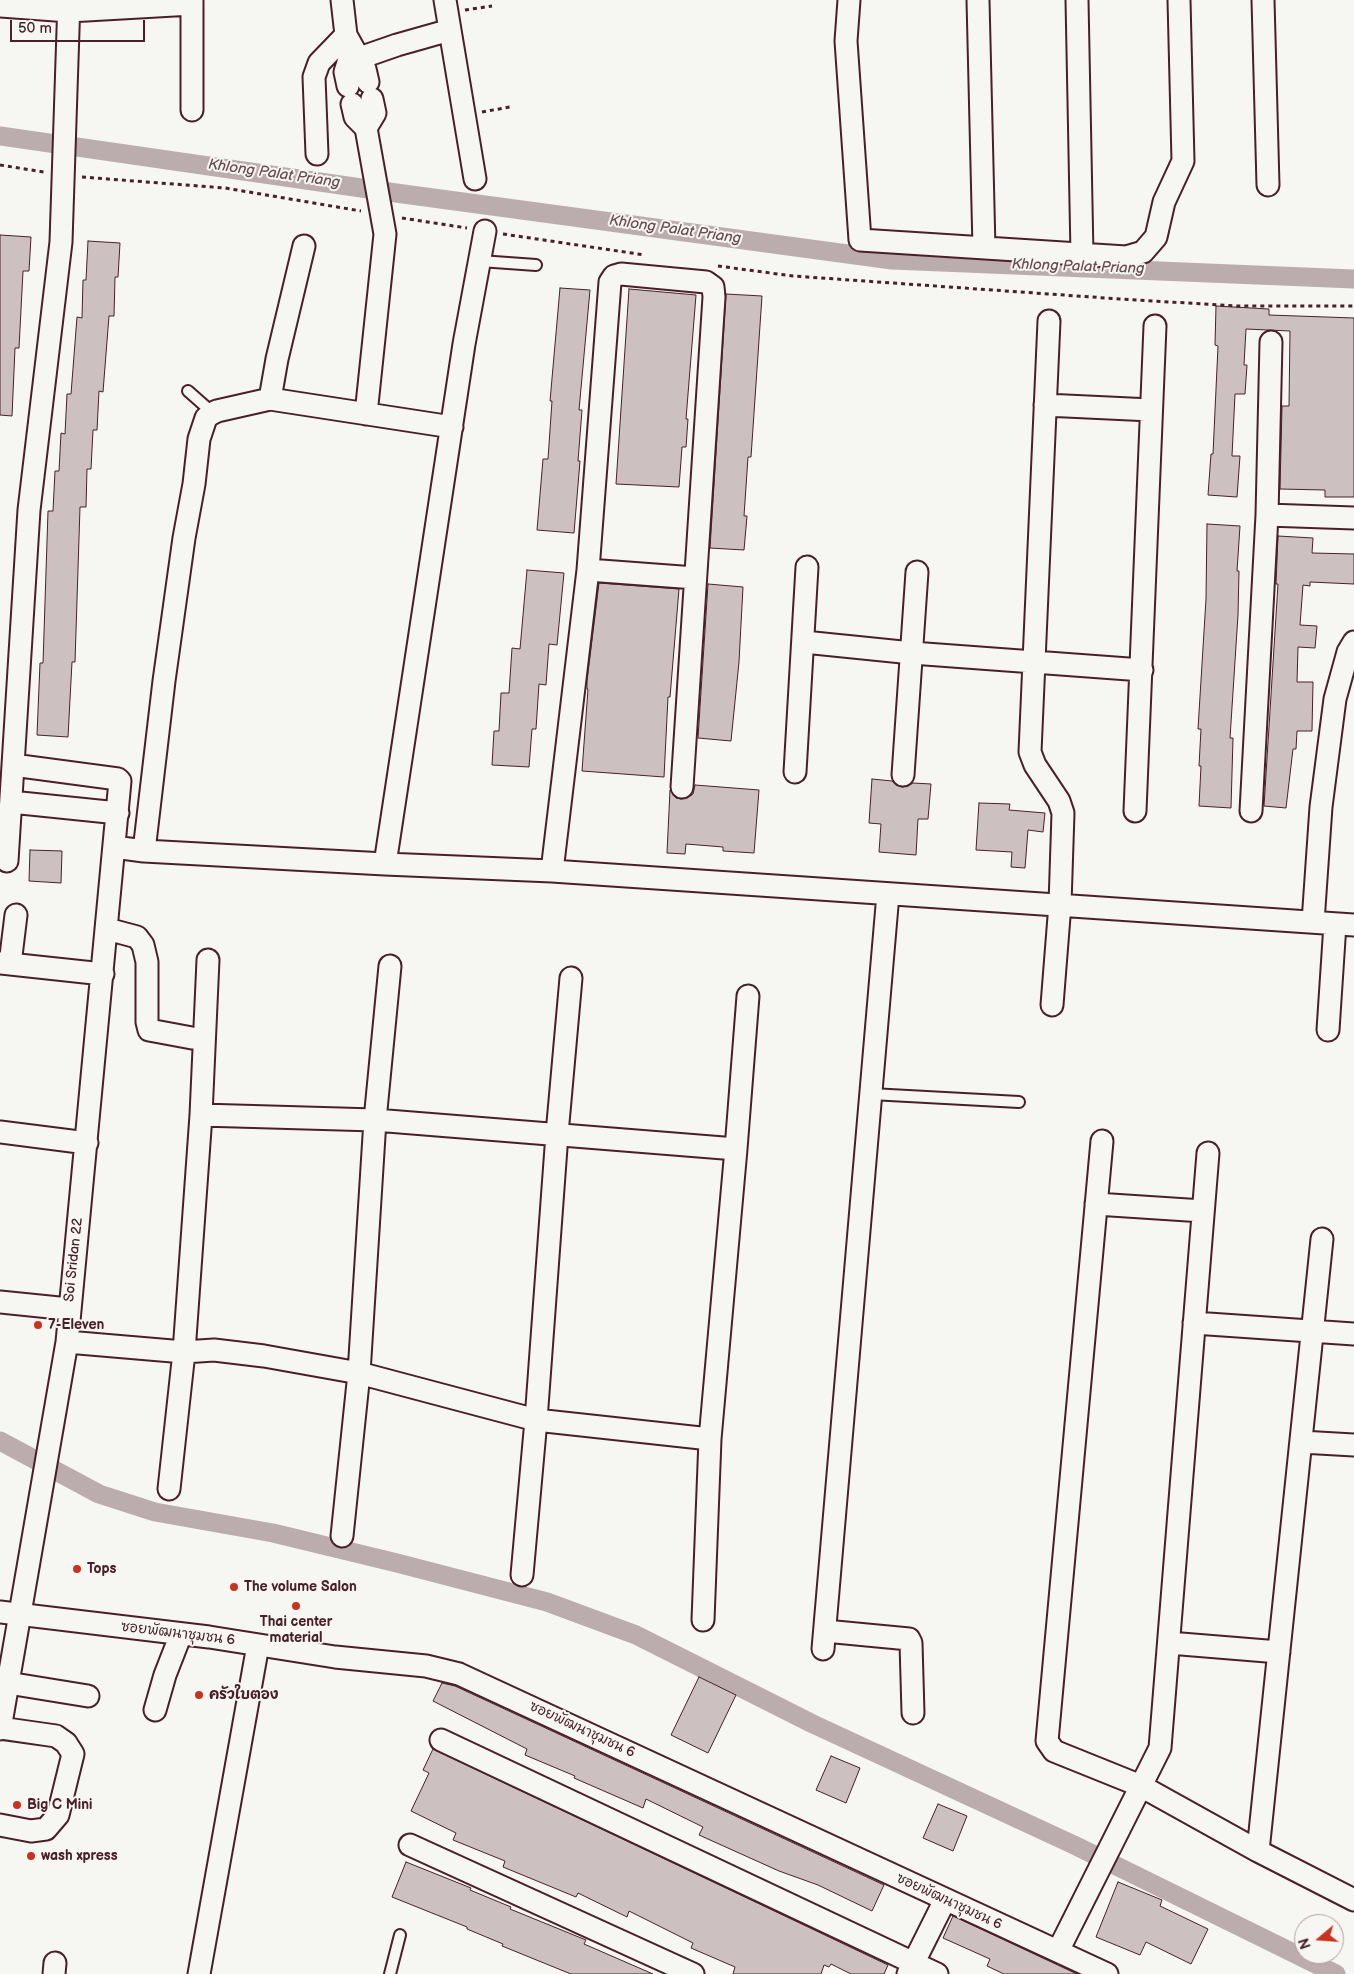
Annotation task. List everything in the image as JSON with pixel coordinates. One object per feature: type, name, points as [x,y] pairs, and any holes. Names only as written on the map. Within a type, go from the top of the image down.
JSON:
[{"type":"street","points":[[342,0],[351,51],[364,69],[360,93],[375,113],[366,128],[389,225],[366,414]]},
{"type":"street","points":[[849,0],[846,41],[860,240],[1126,257],[1143,252],[1156,237],[1164,202],[1183,161],[1179,0]]},
{"type":"street","points":[[978,0],[984,248]]},
{"type":"street","points":[[1076,0],[1082,254]]},
{"type":"street","points":[[1263,0],[1268,185]]},
{"type":"street","points":[[0,6],[192,2],[192,110]]},
{"type":"street","points":[[7,861],[29,510],[61,242],[65,178],[64,131],[69,5]]},
{"type":"street","points":[[317,154],[314,77],[319,63],[351,51],[397,45],[447,15],[476,179]]},
{"type":"street","points":[[385,864],[452,427],[485,231]]},
{"type":"street","points":[[270,399],[277,358],[304,246]]},
{"type":"street","points":[[552,871],[588,570],[610,282],[614,276],[620,274],[706,282],[713,287],[714,297],[682,787]]},
{"type":"street","points":[[1049,321],[1030,752],[1035,765],[1059,801],[1063,813],[1060,904],[1052,1005]]},
{"type":"street","points":[[1136,811],[1151,410],[1156,326]]},
{"type":"street","points":[[1251,811],[1267,515],[1271,342]]},
{"type":"street","points":[[144,851],[164,681],[184,538],[194,484],[198,439],[206,418],[211,414],[270,399],[452,427]]},
{"type":"street","points":[[1045,405],[1151,410]]},
{"type":"street","points":[[1267,515],[1354,518]]},
{"type":"street","points":[[795,772],[807,567]]},
{"type":"street","points":[[588,570],[695,578]]},
{"type":"street","points":[[903,775],[917,572]]},
{"type":"street","points":[[804,642],[912,653],[1142,670]]},
{"type":"street","points":[[1313,922],[1321,807],[1335,699],[1348,652],[1354,642]]},
{"type":"street","name":"Soi Sridan 22","points":[[0,1729],[8,1683],[10,1614],[41,1491],[66,1342],[87,1143],[120,781],[118,779],[13,765]]},
{"type":"street","points":[[11,802],[118,814]]},
{"type":"street","points":[[114,848],[385,864],[552,871],[1345,924],[1328,1030]]},
{"type":"street","points":[[888,894],[824,1640],[909,1639],[911,1643],[913,1713]]},
{"type":"street","points":[[16,915],[5,964],[103,974]]},
{"type":"street","points":[[107,929],[137,937],[143,945],[147,962],[147,1022],[149,1030],[192,1038]]},
{"type":"street","points":[[169,1489],[184,1352],[201,1115],[208,960]]},
{"type":"street","points":[[342,1536],[360,1373],[375,1120],[390,966]]},
{"type":"street","points":[[522,1575],[571,978]]},
{"type":"street","points":[[703,1620],[710,1439],[748,996]]},
{"type":"street","points":[[201,1115],[375,1120],[736,1149]]},
{"type":"street","points":[[0,1132],[87,1143]]},
{"type":"street","points":[[1102,1141],[1047,1741],[1054,1751],[1141,1786],[1258,1851],[1354,1900]]},
{"type":"street","points":[[1058,1952],[1160,1748],[1208,1153]]},
{"type":"street","points":[[1096,1204],[1203,1211]]},
{"type":"street","points":[[1258,1851],[1322,1240]]},
{"type":"street","points":[[0,1302],[69,1309]]},
{"type":"street","points":[[1194,1323],[1354,1334]]},
{"type":"street","points":[[66,1342],[184,1352],[214,1350],[264,1356],[360,1373],[536,1420],[710,1439]]},
{"type":"street","points":[[1301,1442],[1354,1445]]},
{"type":"street","name":"ซอยพัฒนาชุมชน 6","points":[[10,1614],[180,1634],[335,1657],[426,1666],[459,1674],[1107,1974]]},
{"type":"street","points":[[155,1710],[180,1634]]},
{"type":"street","points":[[1169,1643],[1279,1652]]},
{"type":"street","points":[[199,1974],[258,1645]]},
{"type":"street","points":[[8,1683],[88,1696]]},
{"type":"street","points":[[0,1729],[56,1736],[66,1743],[73,1754],[58,1815],[46,1828],[31,1831],[0,1825]]},
{"type":"street","points":[[441,1740],[910,1969],[937,1974]]},
{"type":"street","points":[[410,1845],[693,1974]]},
{"type":"street","points":[[910,1969],[945,1900]]},
{"type":"lane","points":[[480,261],[536,265]]},
{"type":"lane","points":[[188,391],[211,414]]},
{"type":"lane","points":[[871,1094],[1019,1102]]},
{"type":"lane","points":[[390,1974],[400,1935]]},
{"type":"path","points":[[447,15],[492,6]]},
{"type":"path","points":[[464,115],[510,107]]},
{"type":"path","points":[[0,165],[65,178],[225,188],[366,212]]},
{"type":"path","points":[[389,225],[485,231],[654,256]]},
{"type":"path","points":[[709,265],[793,276],[1120,299],[1238,306],[1354,306]]},
{"type":"building","points":[[0,235],[31,237],[29,271],[23,271],[19,348],[15,348],[12,416],[0,415]]},
{"type":"building","points":[[88,241],[120,243],[118,277],[115,277],[114,316],[109,316],[103,392],[99,391],[97,430],[93,430],[91,469],[87,469],[86,507],[80,507],[75,662],[72,662],[68,737],[37,735],[40,663],[43,663],[48,511],[53,511],[55,471],[59,471],[61,433],[65,434],[67,394],[71,394],[77,317],[82,318],[83,280],[86,280]]},
{"type":"building","points":[[560,288],[590,290],[579,410],[582,410],[578,461],[580,461],[574,533],[537,530],[543,459],[548,459],[552,401],[550,401]]},
{"type":"building","points":[[629,289],[696,295],[686,419],[688,419],[686,447],[682,447],[679,487],[616,484]]},
{"type":"building","points":[[726,294],[762,296],[751,457],[748,457],[744,516],[747,516],[744,550],[710,548]]},
{"type":"building","points":[[1216,306],[1269,309],[1269,315],[1354,318],[1354,497],[1325,497],[1325,490],[1280,489],[1282,406],[1289,406],[1290,331],[1246,329],[1244,365],[1247,365],[1245,394],[1235,394],[1232,456],[1240,456],[1237,497],[1208,495],[1211,454],[1213,454],[1218,346],[1215,345]]},
{"type":"building","points":[[1207,524],[1240,526],[1237,571],[1239,571],[1238,615],[1230,738],[1233,738],[1231,808],[1199,806],[1201,729],[1198,729],[1206,599]]},
{"type":"building","points":[[1278,536],[1313,538],[1312,553],[1354,554],[1354,584],[1310,582],[1310,586],[1303,585],[1300,625],[1317,626],[1315,648],[1298,647],[1297,682],[1313,682],[1312,731],[1297,731],[1296,749],[1293,749],[1286,808],[1264,806],[1278,584],[1276,584]]},
{"type":"building","points":[[527,570],[564,573],[557,645],[549,644],[546,685],[539,684],[536,729],[532,729],[529,767],[492,765],[494,731],[499,731],[501,693],[509,693],[512,648],[520,649]]},
{"type":"building","points":[[599,583],[679,589],[670,697],[668,697],[664,777],[582,771],[587,681]]},
{"type":"building","points":[[708,584],[743,587],[739,662],[731,741],[698,738]]},
{"type":"building","points":[[872,779],[892,781],[902,787],[913,783],[931,784],[928,819],[918,819],[916,855],[879,852],[881,824],[869,823]]},
{"type":"building","points":[[695,785],[759,790],[754,853],[723,851],[723,847],[686,844],[685,854],[667,853],[670,790],[676,798],[687,798],[693,794]]},
{"type":"building","points":[[979,803],[1010,804],[1009,810],[1045,813],[1043,832],[1028,830],[1025,868],[1011,867],[1012,852],[976,850]]},
{"type":"building","points":[[30,850],[62,851],[61,883],[29,881]]},
{"type":"building","points":[[699,1677],[736,1695],[708,1753],[671,1735]]},
{"type":"building","points":[[442,1683],[455,1686],[884,1885],[872,1911],[818,1885],[779,1871],[699,1835],[703,1827],[646,1799],[643,1808],[525,1755],[527,1749],[433,1701]]},
{"type":"building","points":[[433,1749],[888,1965],[884,1974],[851,1974],[831,1964],[829,1967],[824,1965],[821,1974],[733,1974],[735,1967],[691,1948],[693,1943],[629,1911],[627,1917],[578,1893],[576,1897],[503,1867],[505,1861],[453,1840],[456,1833],[411,1811],[429,1773],[423,1770]]},
{"type":"building","points":[[831,1756],[860,1768],[846,1803],[816,1790]]},
{"type":"building","points":[[938,1804],[967,1816],[953,1851],[923,1838]]},
{"type":"building","points":[[406,1862],[471,1888],[470,1890],[511,1907],[510,1909],[586,1940],[584,1944],[653,1974],[571,1974],[502,1946],[503,1944],[467,1929],[467,1927],[392,1897]]},
{"type":"building","points":[[1118,1882],[1162,1900],[1160,1906],[1208,1929],[1191,1964],[1146,1942],[1140,1955],[1096,1937]]},
{"type":"building","points":[[953,1916],[1077,1974],[1004,1974],[987,1966],[990,1959],[943,1938]]},
{"type":"waterway","name":"Khlong Palat Priang","points":[[0,136],[396,193],[892,260],[1354,279]]},
{"type":"waterway","points":[[0,1441],[99,1494],[155,1512],[273,1533],[397,1563],[547,1602],[636,1635],[813,1724],[1074,1845],[1336,1974]]},
{"type":"place","name":"7-Eleven","points":[[38,1325]]},
{"type":"place","name":"Tops","points":[[77,1569]]},
{"type":"place","name":"The volume Salon","points":[[234,1587]]},
{"type":"place","name":"Thai center material","points":[[296,1606]]},
{"type":"place","name":"ครัวใบตอง","points":[[199,1695]]},
{"type":"place","name":"Big C Mini","points":[[17,1805]]},
{"type":"place","name":"wash xpress","points":[[31,1856]]}]
